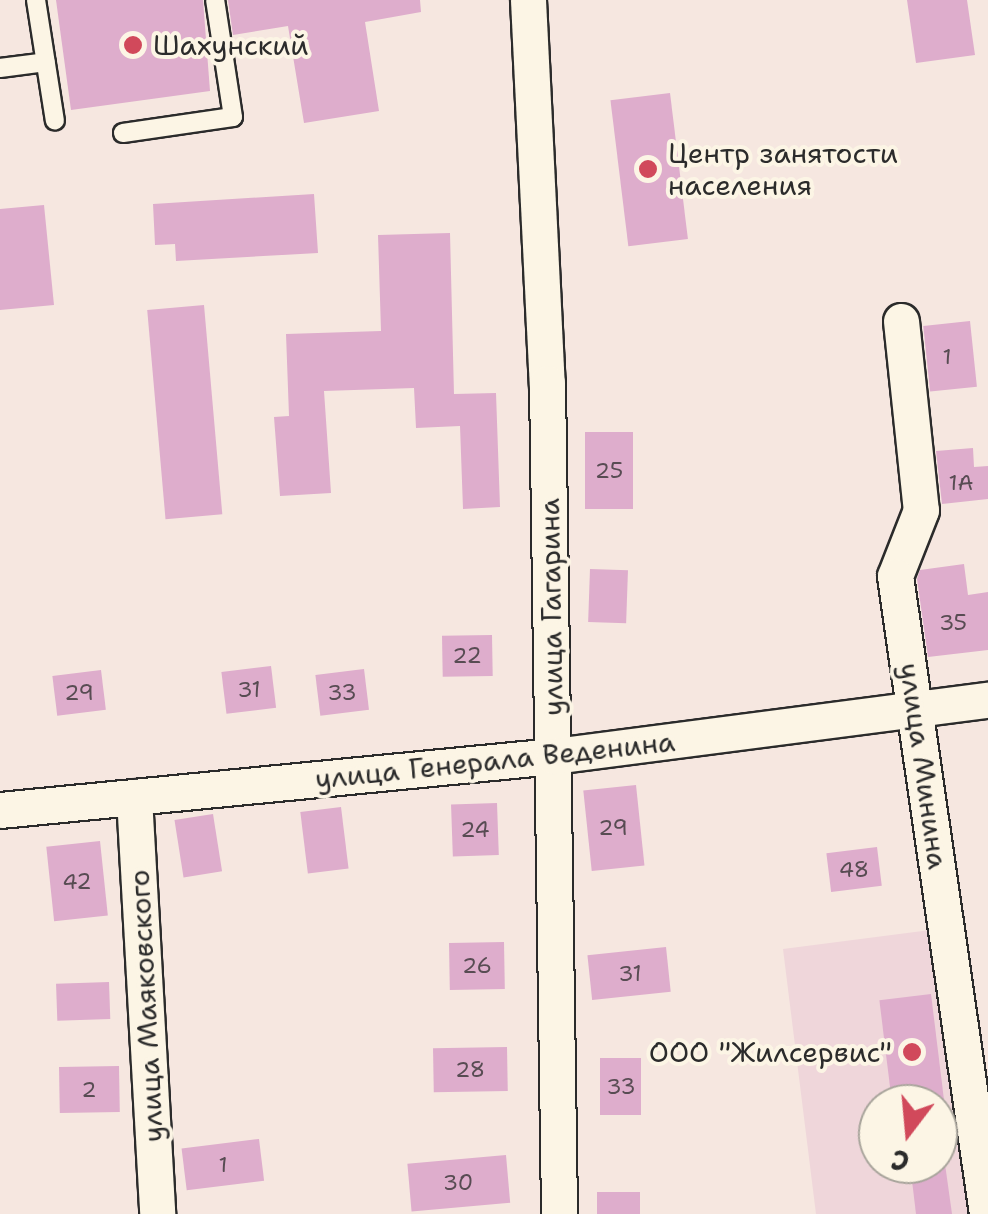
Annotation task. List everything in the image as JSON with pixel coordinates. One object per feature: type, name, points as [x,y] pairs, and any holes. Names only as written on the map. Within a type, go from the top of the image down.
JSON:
[{"type":"street","name":"улица Гагарина","points":[[528,0],[547,383],[559,1214]]},
{"type":"street","name":"улица Минина","points":[[901,321],[921,510],[895,576],[918,710],[987,1214]]},
{"type":"street","name":"улица Генерала Веденина","points":[[0,810],[554,756],[988,700]]},
{"type":"street","name":"улица Маяковского","points":[[134,797],[156,1214]]},
{"type":"lane","points":[[36,0],[55,121]]},
{"type":"lane","points":[[123,133],[232,118],[215,0]]},
{"type":"lane","points":[[0,68],[46,62]]},
{"type":"shaded area","points":[[938,929],[958,1084],[858,1084],[858,1184],[958,1184],[958,1087],[974,1214],[816,1214],[783,949]]},
{"type":"building","name":"Шахунский","points":[[56,0],[203,0],[210,91],[71,110]]},
{"type":"building","points":[[228,0],[420,0],[421,12],[365,22],[379,111],[304,123],[288,26],[233,35]]},
{"type":"building","points":[[907,0],[967,0],[975,55],[916,63]]},
{"type":"building","name":"Центр занятости населения","points":[[670,93],[688,239],[628,246],[610,100]]},
{"type":"building","points":[[314,194],[318,253],[176,261],[175,244],[155,245],[153,204]]},
{"type":"building","points":[[44,205],[54,305],[0,310],[0,209]]},
{"type":"building","points":[[450,233],[454,394],[496,393],[500,507],[463,509],[460,426],[416,428],[414,388],[324,391],[331,493],[280,496],[274,417],[289,416],[286,334],[381,331],[378,235]]},
{"type":"building","points":[[204,305],[222,514],[166,519],[147,310]]},
{"type":"building","points":[[970,321],[977,387],[930,392],[923,326]]},
{"type":"building","points":[[585,432],[633,432],[633,509],[585,509]]},
{"type":"building","points":[[973,448],[974,467],[988,466],[988,499],[942,504],[936,451]]},
{"type":"building","points":[[964,564],[968,595],[988,592],[988,650],[928,657],[917,579],[920,570]]},
{"type":"building","points":[[590,569],[628,570],[626,623],[588,622]]},
{"type":"building","points":[[492,635],[493,676],[443,677],[442,636]]},
{"type":"building","points":[[271,666],[276,708],[226,714],[221,672]]},
{"type":"building","points":[[364,669],[369,710],[320,716],[315,675]]},
{"type":"building","points":[[101,670],[106,710],[57,716],[52,676]]},
{"type":"building","points":[[636,785],[644,866],[592,871],[583,791]]},
{"type":"building","points":[[497,803],[499,855],[453,857],[451,805]]},
{"type":"building","points":[[341,807],[349,869],[308,874],[300,812]]},
{"type":"building","points":[[213,814],[222,871],[184,877],[174,820]]},
{"type":"building","points":[[100,841],[108,916],[54,921],[46,847]]},
{"type":"building","points":[[877,847],[882,886],[831,892],[826,853]]},
{"type":"building","points":[[504,942],[505,989],[450,990],[449,943]]},
{"type":"building","points":[[666,947],[671,992],[592,1000],[587,955]]},
{"type":"building","points":[[109,982],[110,1019],[57,1021],[56,984]]},
{"type":"building","name":"ООО \"Жилсервис\"","points":[[931,994],[942,1084],[890,1084],[879,1000]]},
{"type":"building","points":[[507,1047],[508,1091],[434,1092],[433,1048]]},
{"type":"building","points":[[600,1058],[641,1058],[641,1115],[600,1115]]},
{"type":"building","points":[[119,1066],[120,1112],[60,1113],[59,1067]]},
{"type":"building","points":[[259,1139],[264,1181],[187,1190],[182,1149]]},
{"type":"building","points":[[506,1155],[510,1203],[412,1211],[407,1164]]},
{"type":"building","points":[[912,1184],[948,1184],[952,1214],[916,1214]]},
{"type":"building","points":[[597,1192],[640,1192],[640,1214],[597,1214]]},
{"type":"place","name":"Шахунский","points":[[133,45]]},
{"type":"place","name":"Центр занятости населения","points":[[648,169]]},
{"type":"place","name":"ООО \"Жилсервис\"","points":[[912,1052]]}]
